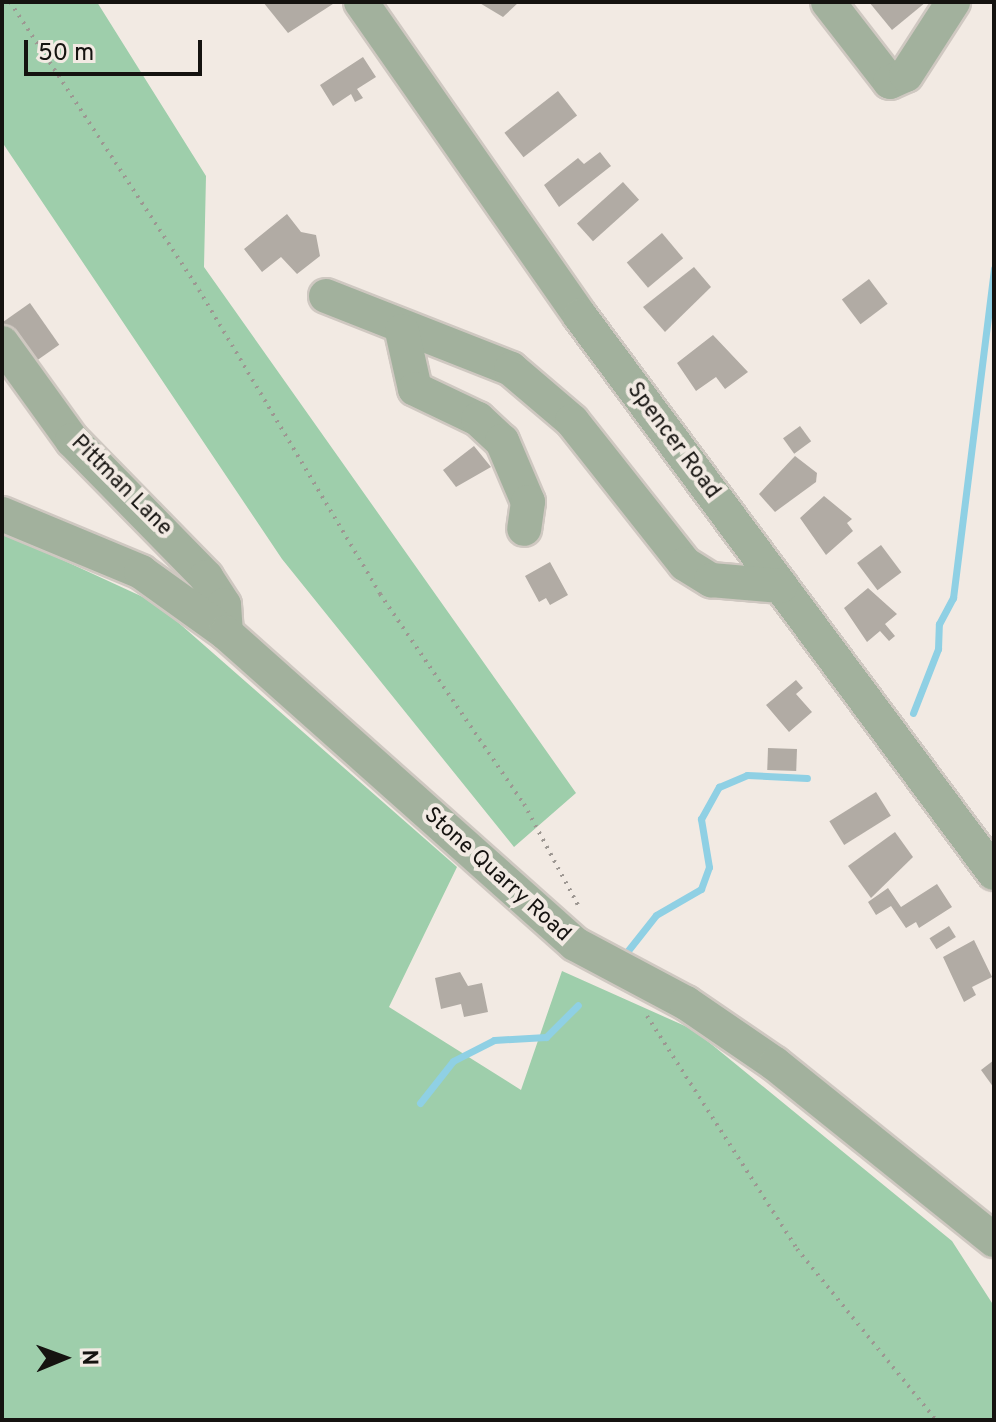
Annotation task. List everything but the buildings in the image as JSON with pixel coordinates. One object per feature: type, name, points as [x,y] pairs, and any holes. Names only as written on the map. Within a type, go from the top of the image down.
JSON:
[{"type":"street","name":"Spencer Road","points":[[361,2],[580,316],[994,873]]},
{"type":"street","points":[[838,5],[890,82],[906,75],[953,2]]},
{"type":"street","points":[[326,296],[403,330],[455,343],[542,390],[685,564],[711,580],[781,586]]},
{"type":"street","points":[[403,330],[415,389],[478,419],[502,441],[528,502],[524,529]]},
{"type":"street","name":"Pittman Lane","points":[[2,343],[72,440],[206,577],[224,605],[226,633]]},
{"type":"street","name":"Stone Quarry Road","points":[[2,514],[141,572],[226,633],[575,944],[686,1003],[775,1064],[994,1240]]},
{"type":"path","points":[[10,2],[199,290],[380,594],[524,804],[582,912]]},
{"type":"path","points":[[642,1008],[797,1249],[936,1420]]},
{"type":"green space","points":[[2,2],[97,2],[206,176],[204,267],[576,793],[514,847],[282,559],[2,142]]},
{"type":"green space","points":[[2,532],[156,603],[457,867],[389,1007],[521,1090],[562,971],[694,1030],[952,1241],[994,1306],[994,1420],[2,1420]]},
{"type":"waterway","points":[[913,713],[938,649],[939,624],[953,598],[994,269]]},
{"type":"waterway","points":[[626,953],[656,915],[701,889],[709,867],[701,819],[719,787],[747,775],[807,778]]},
{"type":"waterway","points":[[420,1103],[453,1061],[494,1040],[546,1037],[578,1005]]}]
